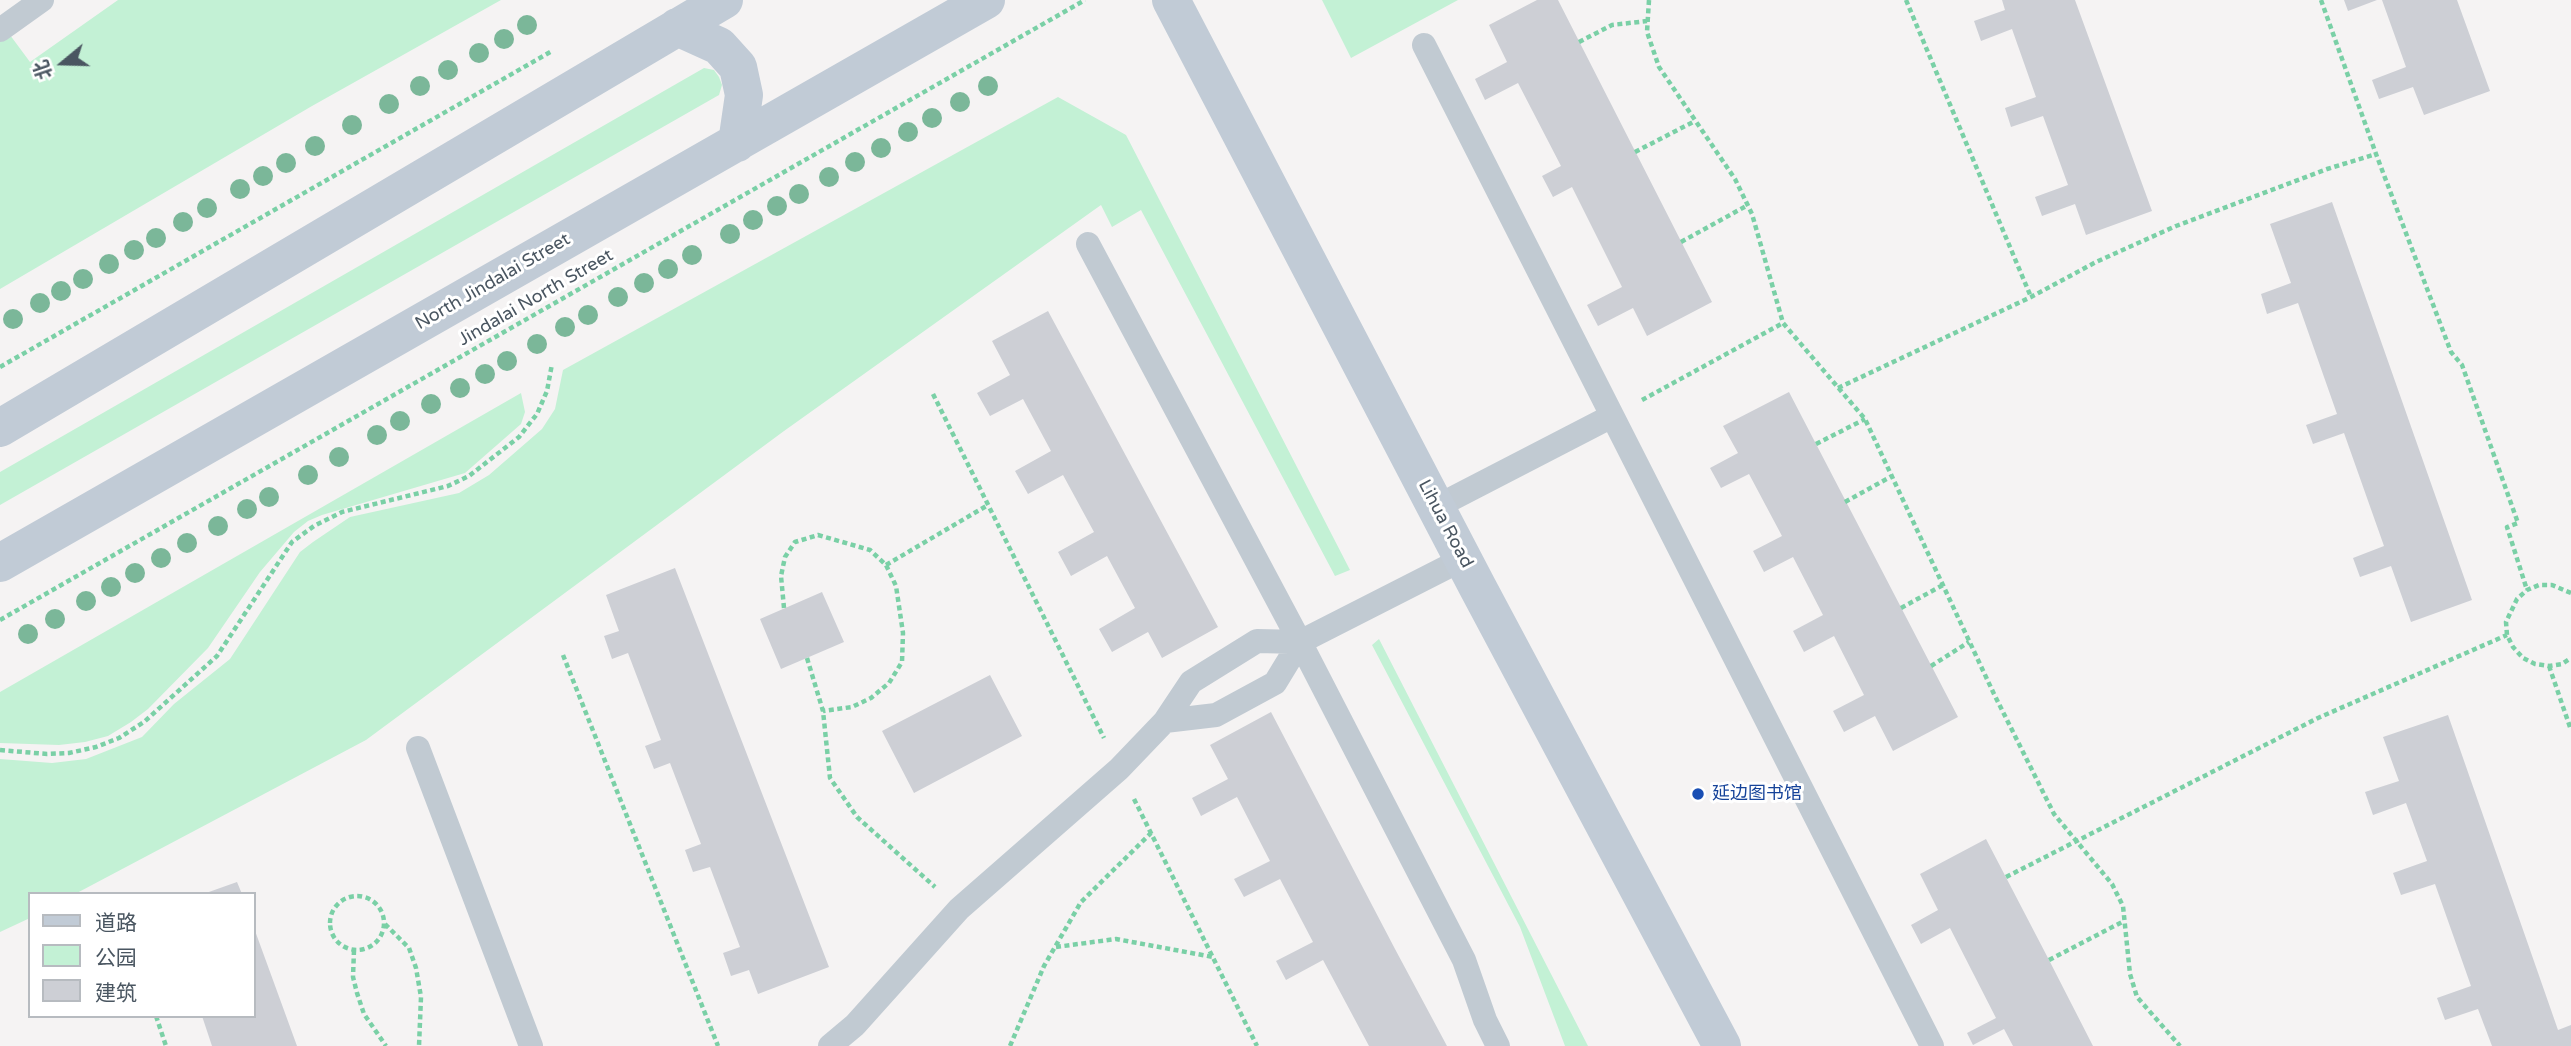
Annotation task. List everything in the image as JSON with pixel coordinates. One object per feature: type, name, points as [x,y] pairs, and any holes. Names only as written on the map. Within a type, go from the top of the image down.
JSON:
[{"type":"main road","points":[[0,429],[724,0]]},
{"type":"main road","name":"North Jindalai Street","points":[[0,563],[986,0]]},
{"type":"main road","name":"Lihua Road","points":[[1171,0],[1436,508],[1723,1046]]},
{"type":"main road","points":[[677,27],[719,46],[738,67],[744,95],[737,143]]},
{"type":"lane","points":[[0,30],[42,0]]},
{"type":"lane","points":[[1424,45],[1932,1046]]},
{"type":"lane","points":[[1087,244],[1300,642],[1464,960],[1485,1020],[1498,1046]]},
{"type":"lane","points":[[1436,508],[1612,416]]},
{"type":"lane","points":[[830,1046],[855,1025],[959,909],[1119,769],[1165,721],[1191,682],[1257,641],[1300,642],[1464,559]]},
{"type":"lane","points":[[1165,721],[1216,715],[1275,683],[1300,642]]},
{"type":"lane","points":[[418,748],[531,1046]]},
{"type":"path","name":"Jindalai North Street","points":[[0,620],[1085,0]]},
{"type":"path","points":[[1649,0],[1647,32],[1659,67],[1735,179],[1748,205],[1783,323],[1865,419],[1969,642],[2054,814],[2112,884],[2123,906],[2130,974],[2137,997],[2180,1046]]},
{"type":"path","points":[[1906,0],[2032,297]]},
{"type":"path","points":[[2321,0],[2376,154],[2452,352],[2462,365],[2518,523],[2507,527],[2527,590]]},
{"type":"path","points":[[1579,42],[1612,25],[1647,21]]},
{"type":"path","points":[[0,368],[556,48]]},
{"type":"path","points":[[1635,152],[1695,121]]},
{"type":"path","points":[[1838,388],[2032,297],[2096,262],[2176,226],[2327,169],[2376,154]]},
{"type":"path","points":[[1681,242],[1748,205]]},
{"type":"path","points":[[1612,416],[1783,323]]},
{"type":"path","points":[[0,750],[69,753],[120,738],[144,722],[217,656],[292,542],[314,526],[342,512],[447,486],[470,476],[519,437],[537,414],[547,391],[552,364]]},
{"type":"path","points":[[933,394],[1257,1046]]},
{"type":"path","points":[[1816,444],[1865,419]]},
{"type":"path","points":[[1846,502],[1892,476]]},
{"type":"path","points":[[886,565],[988,505]]},
{"type":"path","points":[[784,608],[781,576],[785,557],[795,542],[818,535],[870,550],[886,565],[896,586],[903,633],[902,662],[889,682],[871,698],[852,707],[823,711]]},
{"type":"path","points":[[1901,608],[1943,584]]},
{"type":"path","points":[[2571,593],[2552,585],[2527,590],[2517,598],[2510,609],[2507,622],[2507,635],[2523,658],[2535,664],[2549,666],[2562,664],[2571,658]]},
{"type":"path","points":[[2006,877],[2318,718],[2507,635]]},
{"type":"path","points":[[1931,666],[1969,642]]},
{"type":"path","points":[[563,655],[718,1046]]},
{"type":"path","points":[[807,658],[823,711],[830,778],[842,798],[857,817],[959,909]]},
{"type":"path","points":[[2549,666],[2571,730]]},
{"type":"path","points":[[1010,1046],[1044,966],[1081,902],[1151,833]]},
{"type":"path","points":[[385,924],[378,941],[362,950],[354,950],[345,947],[332,934],[331,916],[340,902],[348,897],[365,897],[379,907],[385,924],[409,948],[421,997],[419,1046]]},
{"type":"path","points":[[2049,960],[2124,921]]},
{"type":"path","points":[[1055,947],[1116,939],[1213,957]]},
{"type":"path","points":[[354,950],[353,977],[357,993],[364,1014],[386,1046]]},
{"type":"path","points":[[157,1018],[166,1046]]},
{"type":"green space","points":[[118,0],[501,0],[312,106],[0,289],[0,41],[10,35],[30,62]]},
{"type":"green space","points":[[1322,0],[1458,0],[1351,58]]},
{"type":"green space","points":[[704,68],[714,70],[719,77],[722,85],[719,95],[0,505],[0,472]]},
{"type":"green space","points":[[1058,97],[1126,135],[1350,570],[1335,576],[1141,210],[1112,227],[1101,205],[784,431],[366,740],[79,892],[28,892],[28,919],[0,932],[0,759],[52,763],[86,759],[142,737],[174,704],[230,659],[300,552],[350,517],[459,493],[489,475],[542,429],[555,409],[563,370]]},
{"type":"green space","points":[[521,393],[525,412],[521,424],[465,473],[322,515],[308,521],[294,532],[260,572],[208,648],[148,709],[131,722],[108,736],[85,742],[59,745],[0,743],[0,692]]},
{"type":"green space","points":[[1379,639],[1588,1046],[1565,1046],[1520,927],[1372,645]]},
{"type":"building","points":[[1537,0],[1558,0],[1712,302],[1647,336],[1633,308],[1598,326],[1587,305],[1622,287],[1572,187],[1553,197],[1542,176],[1561,166],[1518,83],[1485,100],[1475,79],[1507,62],[1489,25]]},
{"type":"building","points":[[2002,0],[2075,0],[2152,211],[2086,235],[2075,204],[2042,216],[2035,197],[2068,185],[2043,116],[2011,127],[2005,108],[2036,97],[2012,29],[1981,41],[1974,21],[2005,10]]},
{"type":"building","points":[[2344,0],[2377,0],[2348,11]]},
{"type":"building","points":[[2382,0],[2457,0],[2490,91],[2424,115],[2413,87],[2379,99],[2372,80],[2406,67]]},
{"type":"building","points":[[2332,202],[2472,600],[2411,622],[2391,566],[2360,577],[2353,558],[2384,546],[2344,433],[2313,444],[2306,425],[2337,414],[2298,303],[2267,314],[2261,294],[2291,283],[2270,224]]},
{"type":"building","points":[[1048,311],[1218,627],[1162,658],[1148,632],[1112,652],[1099,629],[1135,608],[1107,556],[1071,576],[1058,552],[1094,532],[1063,475],[1028,494],[1015,471],[1051,451],[1023,399],[990,416],[977,393],[1010,375],[992,341]]},
{"type":"building","points":[[1789,392],[1958,717],[1893,751],[1875,716],[1844,732],[1833,711],[1864,695],[1834,636],[1804,652],[1793,631],[1823,615],[1793,557],[1764,572],[1753,551],[1782,536],[1749,474],[1721,488],[1710,468],[1738,453],[1723,426]]},
{"type":"building","points":[[675,568],[829,967],[758,994],[749,970],[731,976],[723,953],[740,947],[710,867],[693,872],[685,850],[701,844],[670,763],[654,769],[645,746],[661,740],[628,653],[612,659],[604,636],[619,631],[606,595]]},
{"type":"building","points":[[822,592],[844,642],[781,669],[760,619]]},
{"type":"building","points":[[990,675],[1022,736],[914,793],[882,731]]},
{"type":"building","points":[[1271,712],[1447,1046],[1369,1046],[1323,960],[1286,980],[1276,961],[1313,942],[1280,879],[1244,897],[1234,879],[1270,861],[1237,797],[1201,816],[1192,798],[1228,779],[1210,745]]},
{"type":"building","points":[[2448,715],[2558,1030],[2571,1025],[2571,1046],[2492,1046],[2478,1009],[2445,1020],[2437,998],[2471,986],[2435,884],[2401,895],[2393,873],[2427,861],[2406,803],[2373,815],[2365,792],[2399,781],[2383,737]]},
{"type":"building","points":[[1986,839],[2093,1046],[2013,1046],[2004,1029],[1973,1045],[1967,1033],[1996,1018],[1950,928],[1921,944],[1911,925],[1938,910],[1920,874]]},
{"type":"building","points":[[237,882],[241,892],[209,892]]},
{"type":"building","points":[[256,933],[297,1046],[212,1046],[203,1018],[256,1018]]},
{"type":"place","name":"延边图书馆","points":[[1698,794]]}]
